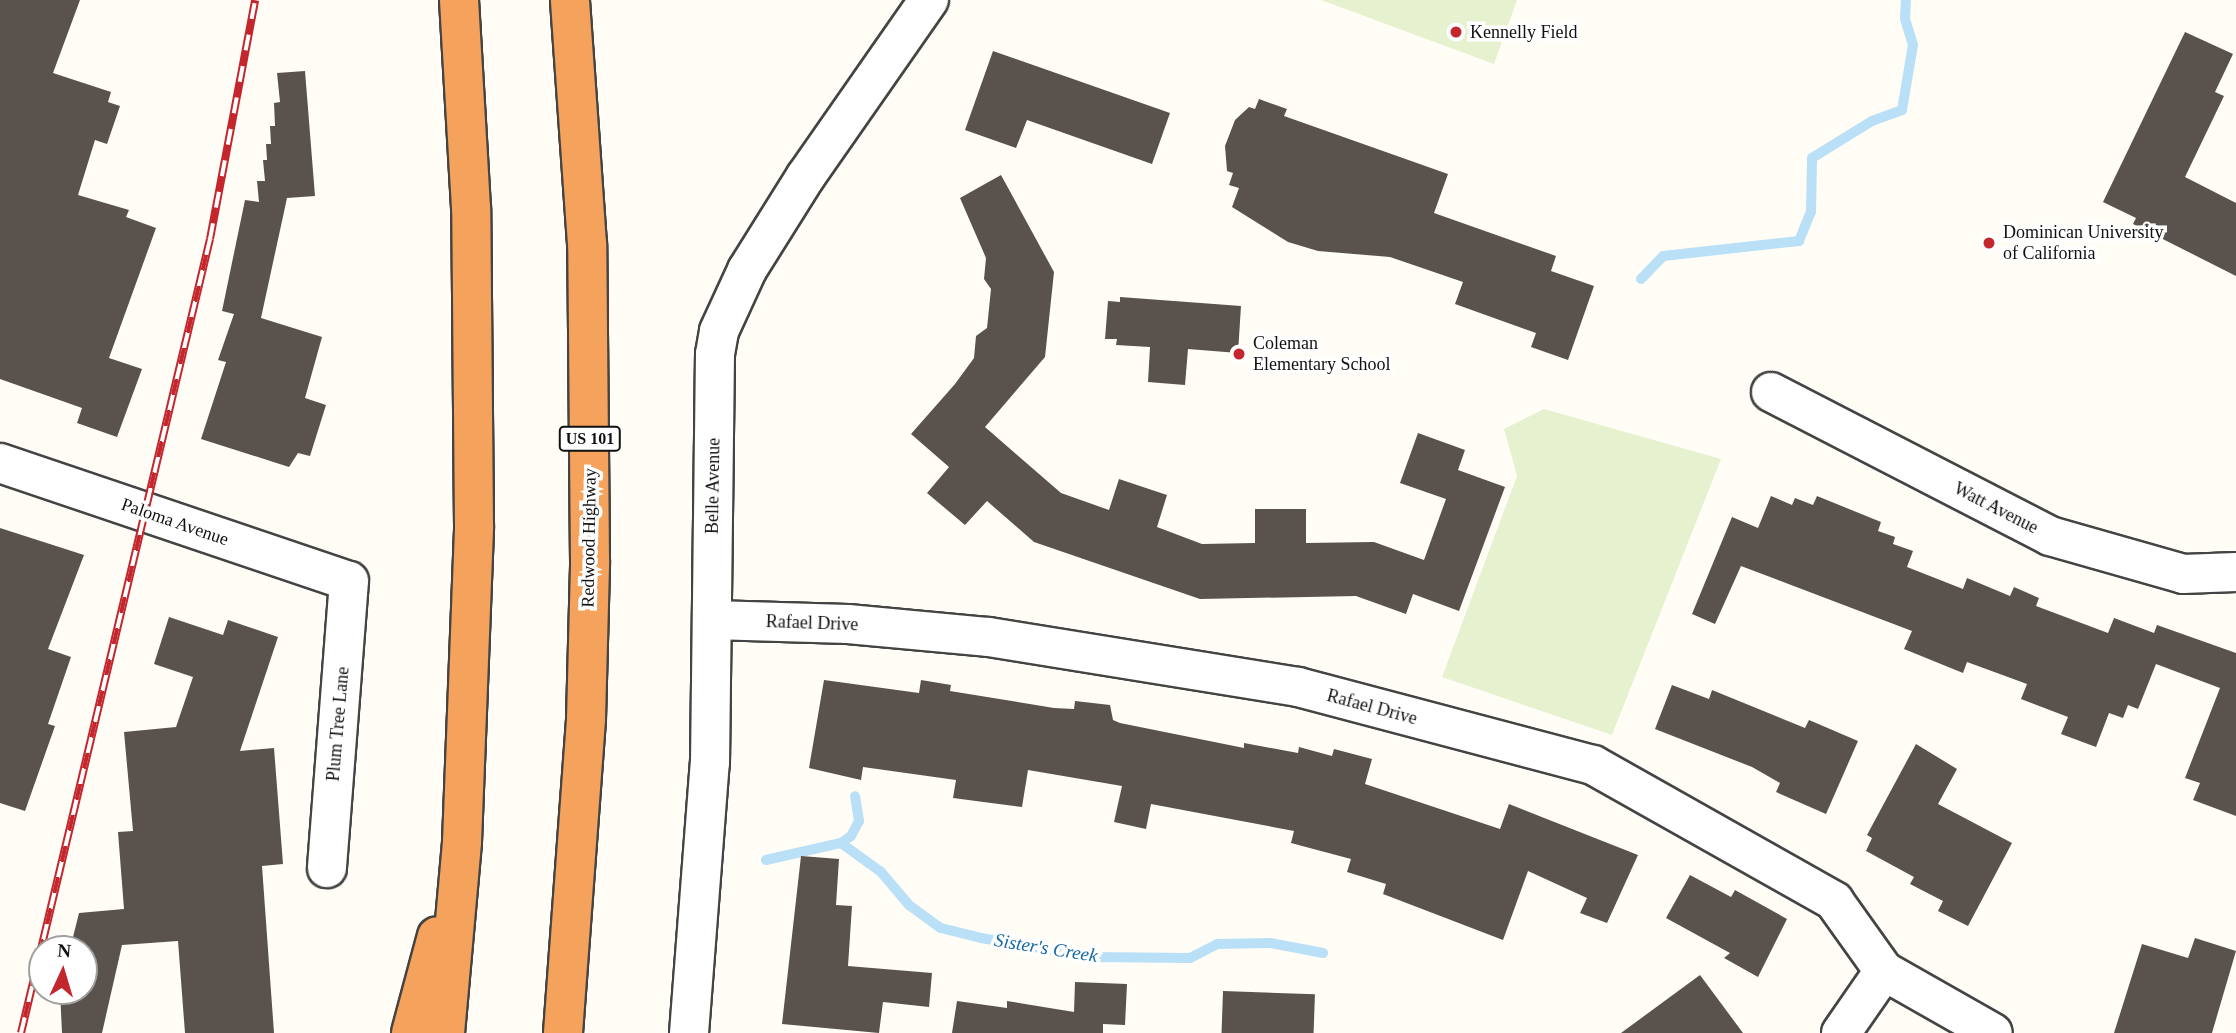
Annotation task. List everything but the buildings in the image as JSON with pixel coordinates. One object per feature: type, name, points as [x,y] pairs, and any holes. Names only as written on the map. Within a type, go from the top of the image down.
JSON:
[{"type":"highway","points":[[445,1033],[461,842],[470,683],[474,366],[459,0]]},
{"type":"highway","name":"Redwood Highway","points":[[563,1033],[586,719],[591,401],[587,244],[570,0]]},
{"type":"highway","points":[[411,1033],[461,842]]},
{"type":"highway","points":[[576,878],[579,1033]]},
{"type":"street","name":"Belle Avenue","points":[[689,1033],[710,776],[719,331],[747,270],[806,176],[929,0]]},
{"type":"street","name":"Watt Avenue","points":[[1772,393],[2050,536],[2183,574],[2236,572]]},
{"type":"street","name":"Paloma Avenue","points":[[0,463],[349,581]]},
{"type":"street","name":"Plum Tree Lane","points":[[327,867],[349,581]]},
{"type":"street","name":"Rafael Drive","points":[[712,620],[848,624],[989,637],[1285,685],[1593,765],[1834,901],[1884,971]]},
{"type":"street","points":[[1841,1033],[1884,971],[1993,1033]]},
{"type":"green space","name":"Kennelly Field","points":[[1321,0],[1517,0],[1494,64]]},
{"type":"green space","points":[[1544,409],[1721,459],[1612,735],[1442,677],[1517,476],[1504,429]]},
{"type":"waterway","points":[[1641,279],[1663,256],[1799,241],[1811,212],[1812,158],[1872,121],[1902,110],[1913,45],[1905,18],[1906,0]]},
{"type":"waterway","points":[[766,860],[841,843],[851,836],[859,821],[855,796]]},
{"type":"waterway","name":"Sister's Creek","points":[[841,843],[881,872],[909,905],[941,928],[981,938],[1091,957],[1190,958],[1217,944],[1270,943],[1323,953]]},
{"type":"railway","points":[[21,1033],[210,239],[255,0]]},
{"type":"place","name":"Kennelly Field","points":[[1456,32]]},
{"type":"place","name":"Dominican University of California","points":[[1989,243]]},
{"type":"place","name":"Coleman Elementary School","points":[[1239,354]]}]
